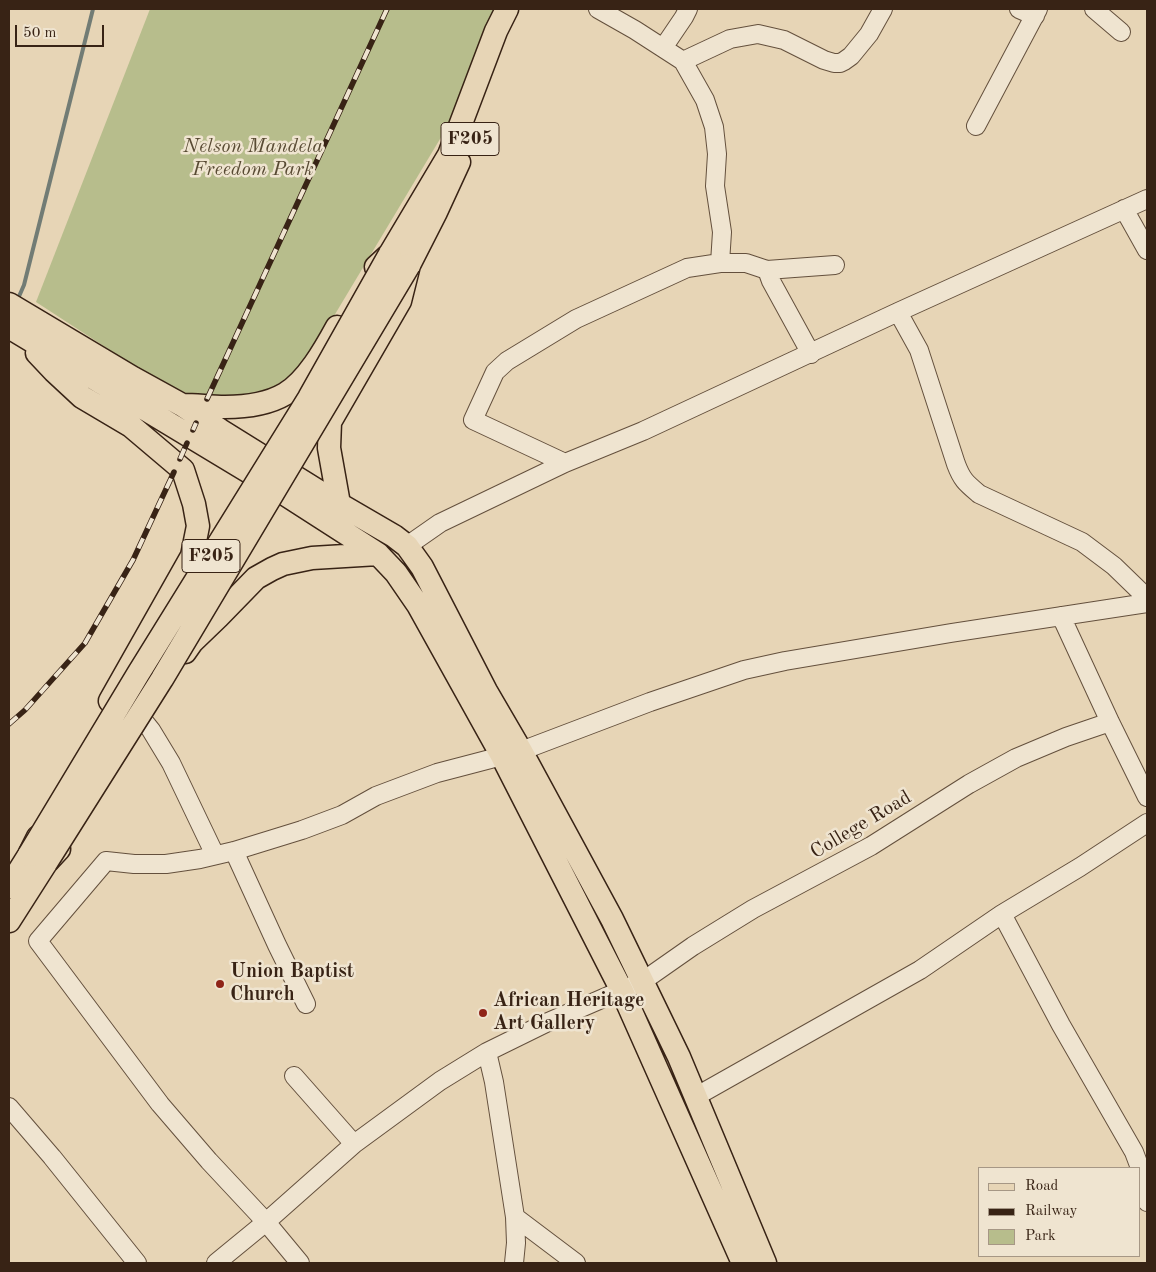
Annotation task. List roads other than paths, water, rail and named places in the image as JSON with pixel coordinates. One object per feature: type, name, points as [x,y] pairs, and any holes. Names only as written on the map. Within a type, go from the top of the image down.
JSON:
[{"type":"main road","points":[[339,504],[329,448],[330,422],[400,301],[399,260],[449,155],[496,31],[507,9]]},
{"type":"main road","name":"F205","points":[[9,887],[38,859],[162,679],[399,260],[436,212],[477,124],[502,55],[522,9]]},
{"type":"main road","points":[[182,405],[225,407],[250,405],[269,401],[286,394],[298,384],[330,340],[368,274],[399,260]]},
{"type":"main road","points":[[17,323],[133,378],[182,405],[339,504],[394,536],[407,546],[422,567],[486,691],[512,754],[622,991],[743,1263]]},
{"type":"main road","points":[[9,921],[38,859],[63,784],[192,556],[198,526],[194,504],[183,470],[131,426],[82,397],[54,372],[17,323]]},
{"type":"main road","points":[[17,323],[378,554],[396,572],[512,754],[612,919],[679,1057],[766,1263]]},
{"type":"main road","points":[[38,859],[73,834],[192,642],[256,578],[283,564],[312,558],[378,554]]},
{"type":"street","points":[[598,9],[683,61],[705,100],[714,127],[717,154],[715,186],[722,232],[720,263]]},
{"type":"street","points":[[663,48],[688,9]]},
{"type":"street","points":[[683,61],[730,39],[758,34],[784,40],[824,60],[844,61],[852,56],[869,34],[883,9]]},
{"type":"street","points":[[1094,9],[1121,32]]},
{"type":"street","points":[[976,126],[1030,11]]},
{"type":"street","points":[[407,546],[440,523],[565,463],[811,354],[898,312],[1147,199]]},
{"type":"street","points":[[1124,210],[1147,250]]},
{"type":"street","points":[[565,463],[473,420],[495,372],[507,361],[576,319],[687,268],[720,263],[746,263],[767,270],[835,265]]},
{"type":"street","points":[[767,270],[811,354]]},
{"type":"street","points":[[898,312],[919,350],[959,471],[966,483],[979,494],[1082,542],[1114,566],[1147,598]]},
{"type":"street","points":[[300,1263],[266,1222],[209,1161],[160,1104],[38,941],[106,861],[134,864],[166,864],[234,851],[302,830],[342,815],[376,796],[437,773],[512,754],[650,702],[744,670],[785,660],[1147,603]]},
{"type":"street","points":[[1061,616],[1147,796]]},
{"type":"street","points":[[143,720],[171,763],[215,856]]},
{"type":"street","name":"College Road","points":[[216,1263],[266,1222],[354,1144],[440,1081],[487,1052],[546,1023],[643,981],[693,946],[753,909],[871,846],[969,784],[1016,758],[1066,737],[1110,722]]},
{"type":"street","points":[[695,1097],[920,970],[1002,914],[1080,867],[1147,823]]},
{"type":"street","points":[[234,851],[277,946],[306,1004]]},
{"type":"street","points":[[1002,914],[1061,1026],[1134,1152],[1140,1167]]},
{"type":"street","points":[[487,1052],[494,1082],[515,1217],[516,1243],[514,1263]]},
{"type":"street","points":[[294,1076],[354,1144]]},
{"type":"street","points":[[9,1107],[52,1157],[137,1263]]},
{"type":"street","points":[[1141,1173],[1147,1202]]},
{"type":"street","points":[[515,1217],[576,1263]]},
{"type":"waterway","points":[[17,301],[24,285],[93,9]]},
{"type":"railway","points":[[207,399],[387,9]]},
{"type":"railway","points":[[193,430],[196,423]]},
{"type":"railway","points":[[180,459],[187,443]]},
{"type":"railway","points":[[9,724],[25,710],[85,643],[133,560],[174,472]]},
{"type":"place","name":"Union Baptist Church","points":[[220,984]]},
{"type":"place","name":"African Heritage Art Gallery","points":[[483,1013]]},
{"type":"park label","name":"Nelson Mandela Freedom Park","points":[[253,158]]}]
